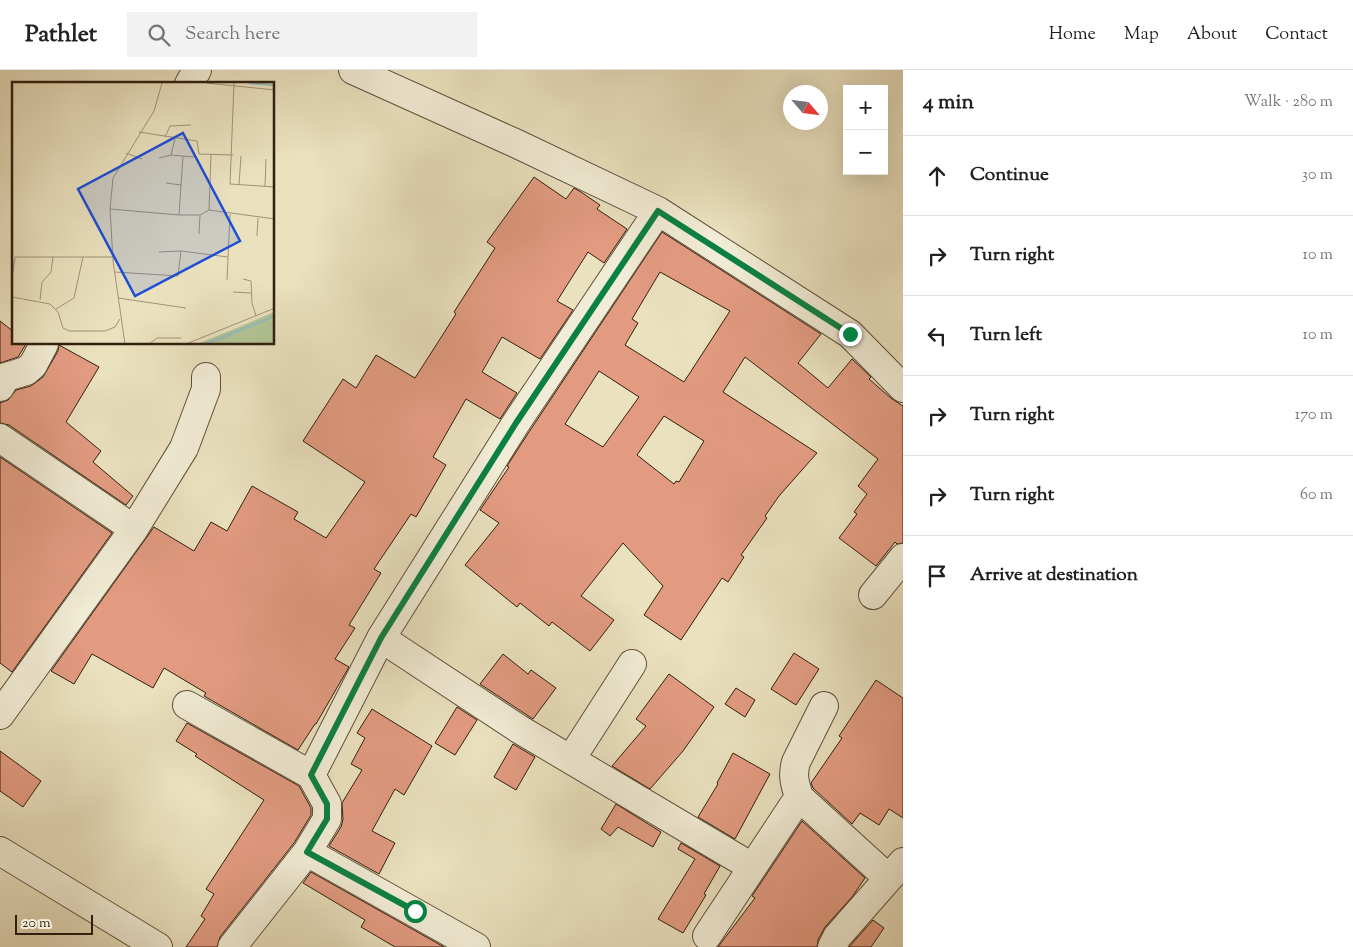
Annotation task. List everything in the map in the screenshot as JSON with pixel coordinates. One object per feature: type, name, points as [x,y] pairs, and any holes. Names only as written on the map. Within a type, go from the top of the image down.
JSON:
[{"type":"street","points":[[190,82],[197,70]]},
{"type":"street","points":[[353,70],[515,143],[658,211],[850,334],[903,388]]},
{"type":"street","points":[[311,775],[381,638],[516,423],[658,211]]},
{"type":"street","points":[[0,387],[6,377],[26,371],[33,365],[43,345]]},
{"type":"street","points":[[0,715],[134,529],[184,448],[206,389],[206,377]]},
{"type":"street","points":[[0,438],[134,529]]},
{"type":"street","points":[[872,595],[903,558]]},
{"type":"street","points":[[381,638],[519,729],[752,867]]},
{"type":"street","points":[[571,759],[632,664]]},
{"type":"street","points":[[187,705],[311,775],[327,804],[327,819],[307,852],[232,947]]},
{"type":"street","points":[[824,706],[793,771],[793,780],[799,797],[896,870],[837,937],[832,947]]},
{"type":"street","points":[[707,936],[799,797]]},
{"type":"street","points":[[0,852],[158,947]]},
{"type":"street","points":[[307,852],[476,947]]},
{"type":"building","points":[[534,177],[566,199],[574,188],[600,205],[597,209],[627,229],[604,263],[588,252],[557,301],[573,310],[540,359],[502,337],[482,372],[517,393],[500,419],[466,399],[433,457],[446,465],[416,517],[411,514],[374,569],[381,573],[349,625],[355,628],[335,659],[349,667],[316,724],[298,750],[204,696],[206,693],[164,668],[153,688],[92,654],[74,684],[51,671],[154,527],[194,551],[211,522],[227,531],[252,486],[298,512],[294,519],[326,538],[365,482],[303,441],[343,379],[356,388],[376,355],[415,378],[495,248],[487,242]]},
{"type":"building","points":[[662,232],[821,334],[798,363],[828,388],[852,359],[871,377],[869,379],[903,406],[903,543],[897,544],[895,542],[876,566],[839,538],[857,514],[854,512],[867,494],[858,486],[878,459],[745,357],[723,392],[817,453],[779,496],[765,516],[767,518],[741,555],[744,557],[728,582],[722,578],[681,640],[644,615],[663,586],[623,543],[581,596],[614,620],[590,651],[552,622],[549,626],[520,603],[517,607],[465,565],[499,523],[480,510],[509,467],[507,466]],"holes":[[[660,272],[730,311],[684,382],[625,345],[638,323],[632,319]],[[599,371],[639,397],[603,447],[565,424]],[[664,416],[704,441],[679,482],[676,481],[674,484],[637,455]]]},
{"type":"building","points":[[0,321],[12,330],[12,345],[25,345],[18,357],[0,363]]},
{"type":"building","points":[[59,345],[99,367],[66,422],[101,451],[93,462],[133,496],[126,505],[9,425],[0,423],[0,403],[8,400],[16,390],[31,386],[43,377],[58,351]]},
{"type":"building","points":[[0,457],[112,533],[12,672],[0,663]]},
{"type":"building","points":[[794,653],[819,669],[796,705],[771,689]]},
{"type":"building","points":[[503,654],[528,674],[531,670],[556,688],[533,719],[480,684]]},
{"type":"building","points":[[669,674],[714,707],[683,751],[650,789],[612,766],[646,726],[636,719]]},
{"type":"building","points":[[876,680],[903,698],[903,818],[889,809],[879,825],[860,813],[852,824],[813,788],[811,783],[842,738],[839,736]]},
{"type":"building","points":[[736,688],[755,700],[745,717],[725,704]]},
{"type":"building","points":[[457,707],[477,720],[455,755],[435,743]]},
{"type":"building","points":[[372,709],[432,746],[404,795],[395,789],[372,831],[395,843],[379,874],[329,846],[341,827],[343,819],[342,803],[362,770],[351,764],[365,738],[357,733]]},
{"type":"building","points":[[187,723],[299,786],[311,808],[311,815],[294,843],[220,937],[217,947],[186,947],[205,919],[201,916],[214,894],[206,889],[264,800],[195,756],[197,754],[176,741]]},
{"type":"building","points":[[513,744],[535,757],[516,790],[494,777]]},
{"type":"building","points":[[0,751],[41,781],[23,807],[0,791]]},
{"type":"building","points":[[733,753],[770,774],[735,839],[698,817],[718,784]]},
{"type":"building","points":[[616,804],[661,832],[653,847],[618,827],[610,836],[601,829]]},
{"type":"building","points":[[802,821],[865,878],[852,897],[825,927],[818,940],[817,947],[718,947],[755,898],[752,896]]},
{"type":"building","points":[[681,843],[720,866],[704,894],[706,895],[683,933],[658,919],[695,859],[678,849]]},
{"type":"building","points":[[311,872],[444,947],[395,947],[361,927],[365,920],[303,883]]},
{"type":"building","points":[[873,920],[884,928],[871,947],[849,947]]},
{"type":"route","points":[[415,911],[307,852],[327,819],[327,804],[311,775],[381,638],[516,423],[658,211],[850,334]]}]
